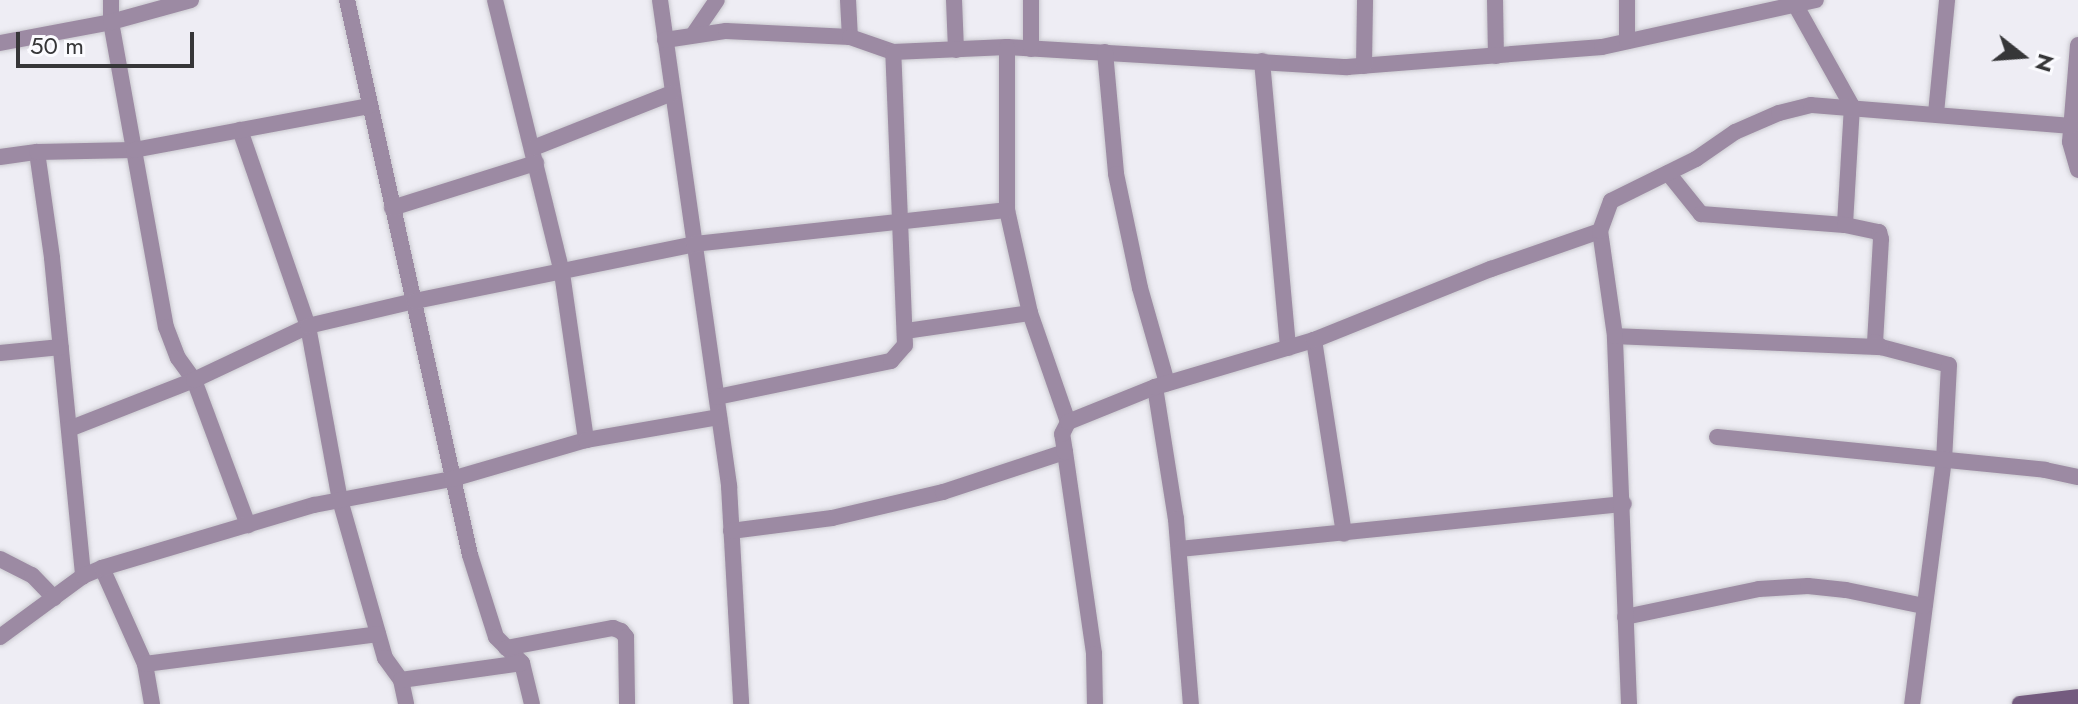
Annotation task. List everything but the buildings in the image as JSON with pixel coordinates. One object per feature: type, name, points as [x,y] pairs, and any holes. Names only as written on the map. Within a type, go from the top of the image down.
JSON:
[{"type":"street","points":[[111,0],[111,22],[166,327],[178,358],[194,380],[248,525]]},
{"type":"street","points":[[0,43],[111,22],[191,0]]},
{"type":"street","points":[[347,0],[452,479],[496,637],[522,663],[532,704]]},
{"type":"street","points":[[495,0],[562,273],[586,440]]},
{"type":"street","points":[[660,0],[717,397],[731,531],[741,704]]},
{"type":"street","points":[[693,35],[717,0]]},
{"type":"street","points":[[848,0],[850,37]]},
{"type":"street","points":[[954,0],[956,50]]},
{"type":"street","points":[[1031,0],[1031,49]]},
{"type":"street","points":[[1364,66],[1365,0]]},
{"type":"street","points":[[1495,0],[1496,56]]},
{"type":"street","points":[[1627,0],[1627,41]]},
{"type":"street","points":[[665,40],[726,31],[850,37],[893,52],[1007,47],[1364,66],[1496,56],[1627,41],[1816,0]]},
{"type":"street","points":[[1936,113],[1947,0]]},
{"type":"street","points":[[1796,6],[1852,106],[1845,225]]},
{"type":"street","points":[[2078,45],[2070,126],[2072,158],[2078,170]]},
{"type":"street","points":[[1007,47],[1007,210],[1030,313],[1068,422]]},
{"type":"street","points":[[717,397],[891,361],[905,345],[893,52]]},
{"type":"street","points":[[1105,52],[1116,174],[1161,385],[1180,549],[1191,704]]},
{"type":"street","points":[[1262,61],[1288,348]]},
{"type":"street","points":[[392,208],[534,155],[672,93]]},
{"type":"street","points":[[1629,704],[1624,504],[1615,336],[1600,231],[1611,201],[1668,173],[1735,132],[1779,113],[1811,105],[2070,126]]},
{"type":"street","points":[[0,157],[37,152],[134,150],[370,106]]},
{"type":"street","points":[[240,130],[308,326],[340,500],[385,658],[401,680],[406,704]]},
{"type":"street","points":[[37,152],[61,347],[83,576]]},
{"type":"street","points":[[1668,173],[1701,214],[1845,225],[1879,232],[1874,328],[1875,342],[1881,347]]},
{"type":"street","points":[[69,429],[194,380],[308,326],[415,301],[694,244],[1007,210]]},
{"type":"street","points":[[1095,704],[1094,654],[1062,434],[1068,422],[1161,385],[1314,340],[1491,269],[1600,231]]},
{"type":"street","points":[[906,331],[1030,313]]},
{"type":"street","points":[[1615,336],[1881,347],[1949,365],[1944,459],[1912,704]]},
{"type":"street","points":[[1314,340],[1344,534]]},
{"type":"street","points":[[0,353],[61,347]]},
{"type":"street","points":[[0,637],[83,576],[102,568],[340,500],[452,479],[586,440],[719,417]]},
{"type":"street","points":[[1717,437],[1944,459],[2078,477]]},
{"type":"street","points":[[731,531],[832,518],[943,492],[1065,452]]},
{"type":"street","points":[[1180,549],[1624,504]]},
{"type":"street","points":[[0,559],[32,575],[54,598]]},
{"type":"street","points":[[102,568],[145,664],[152,704]]},
{"type":"street","points":[[1625,617],[1759,589],[1808,586],[1846,590],[1924,606]]},
{"type":"street","points":[[506,648],[613,628],[621,631],[626,637],[627,704]]},
{"type":"street","points":[[145,664],[378,634]]},
{"type":"street","points":[[401,680],[522,663]]},
{"type":"street","points":[[2020,704],[2078,697]]}]
